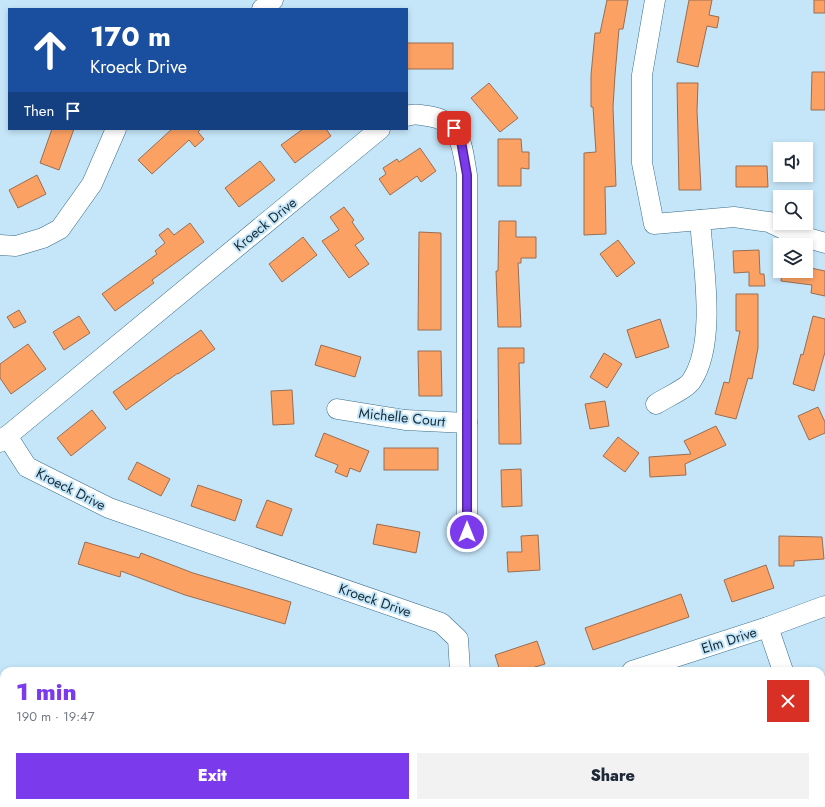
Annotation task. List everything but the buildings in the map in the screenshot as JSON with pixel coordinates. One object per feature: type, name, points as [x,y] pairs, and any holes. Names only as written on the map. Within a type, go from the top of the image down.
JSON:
[{"type":"street","points":[[263,8],[273,0]]},
{"type":"street","points":[[655,0],[642,76],[642,163],[654,224],[734,217],[768,222],[794,234],[825,243]]},
{"type":"street","points":[[408,116],[414,114],[433,117],[454,128],[461,141],[467,175],[467,532]]},
{"type":"street","points":[[0,245],[16,246],[42,238],[60,229],[92,184],[116,130]]},
{"type":"street","name":"Kroeck Drive","points":[[379,130],[3,439],[27,466],[109,508],[441,623],[458,639],[460,667]]},
{"type":"street","points":[[656,404],[692,382],[704,355],[706,313],[700,220]]},
{"type":"street","name":"Michelle Court","points":[[337,409],[405,420],[467,423]]},
{"type":"street","name":"Elm Drive","points":[[644,667],[768,627],[825,606]]},
{"type":"street","points":[[768,627],[782,667]]},
{"type":"route","points":[[454,128],[461,141],[467,175],[467,532]]}]
